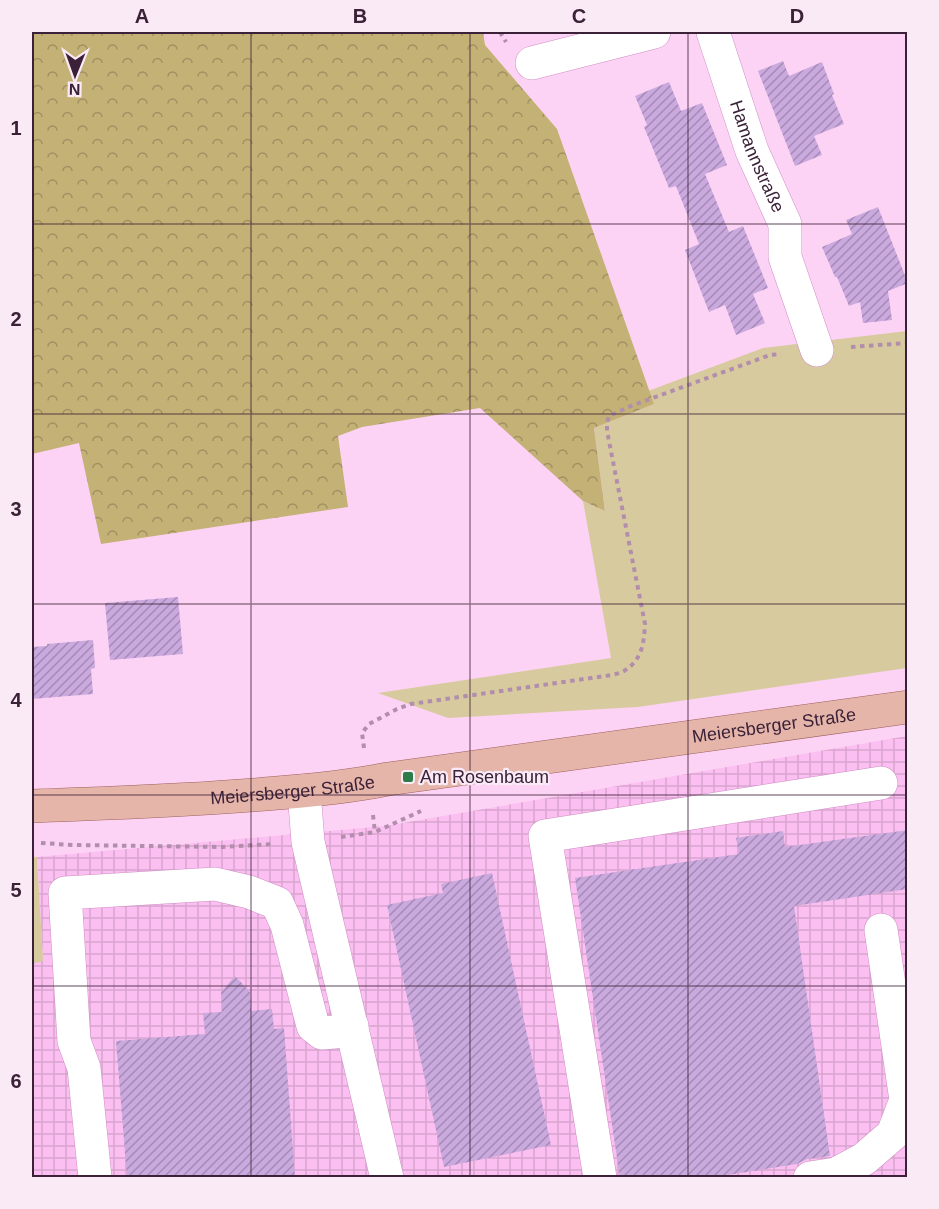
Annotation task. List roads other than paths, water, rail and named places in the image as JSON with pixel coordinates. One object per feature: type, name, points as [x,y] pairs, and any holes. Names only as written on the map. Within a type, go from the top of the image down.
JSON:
[{"type":"main road","name":"Meiersberger Straße","points":[[32,806],[213,798],[303,791],[908,707]]},
{"type":"street","points":[[532,63],[654,32]]},
{"type":"street","name":"Hamannstraße","points":[[713,32],[752,151],[785,224],[785,257],[817,350]]},
{"type":"street","points":[[600,1178],[545,836],[881,783]]},
{"type":"street","points":[[303,791],[308,842],[387,1178]]},
{"type":"street","points":[[95,1178],[84,1068],[74,1041],[65,893],[215,884],[249,892],[277,903],[287,925],[313,1026],[322,1033],[335,1032],[352,1026]]},
{"type":"street","points":[[810,1178],[836,1174],[864,1160],[894,1134],[906,1100],[881,930]]},
{"type":"place","name":"Am Rosenbaum","points":[[408,777]]}]
